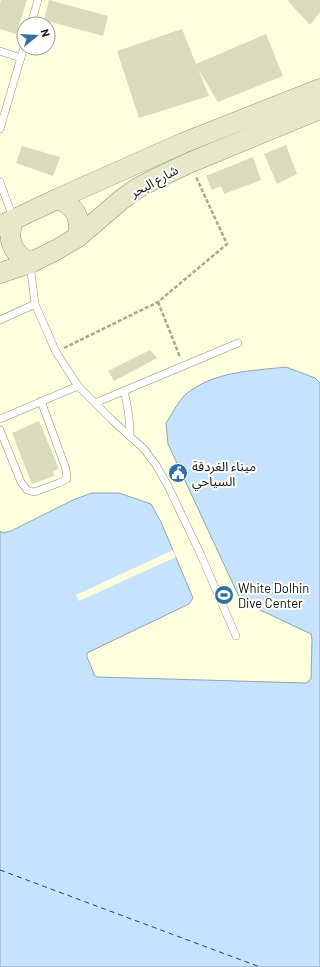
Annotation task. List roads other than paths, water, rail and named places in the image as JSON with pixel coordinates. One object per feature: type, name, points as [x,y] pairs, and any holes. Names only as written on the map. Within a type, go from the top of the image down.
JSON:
[{"type":"main road","name":"شارع البحر","points":[[7,223],[183,143],[320,88]]},
{"type":"main road","name":"شارع البحر","points":[[0,273],[30,263],[78,237],[121,200],[136,189],[153,180],[189,163],[320,109]]},
{"type":"main road","points":[[57,199],[66,202],[73,208],[78,216],[80,226],[78,237]]},
{"type":"main road","points":[[7,223],[14,250],[21,258],[30,263]]},
{"type":"lane","points":[[33,16],[38,0]]},
{"type":"lane","points":[[0,52],[21,58],[0,129]]},
{"type":"lane","points":[[0,182],[7,223]]},
{"type":"lane","points":[[30,263],[35,304],[56,352],[78,386],[144,448],[156,465],[168,486],[200,553],[236,636]]},
{"type":"lane","points":[[0,320],[35,304]]},
{"type":"lane","points":[[95,403],[238,343]]},
{"type":"lane","points":[[0,419],[78,386]]},
{"type":"lane","points":[[124,391],[128,408],[130,436]]},
{"type":"lane","points":[[0,430],[21,482],[27,490],[34,492],[66,479],[66,469],[41,401]]},
{"type":"water","points":[[286,367],[315,378],[320,383],[320,967],[0,967],[0,531],[3,533],[11,531],[73,500],[92,493],[119,493],[151,504],[161,522],[193,598],[189,604],[87,653],[87,657],[95,676],[306,683],[311,679],[311,634],[241,601],[168,444],[166,423],[185,395],[208,381],[246,371]]},
{"type":"place","name":"ميناء الغردقة السياحي","points":[[178,473]]},
{"type":"place","name":"White Dolhin Dive Center","points":[[224,595]]}]
